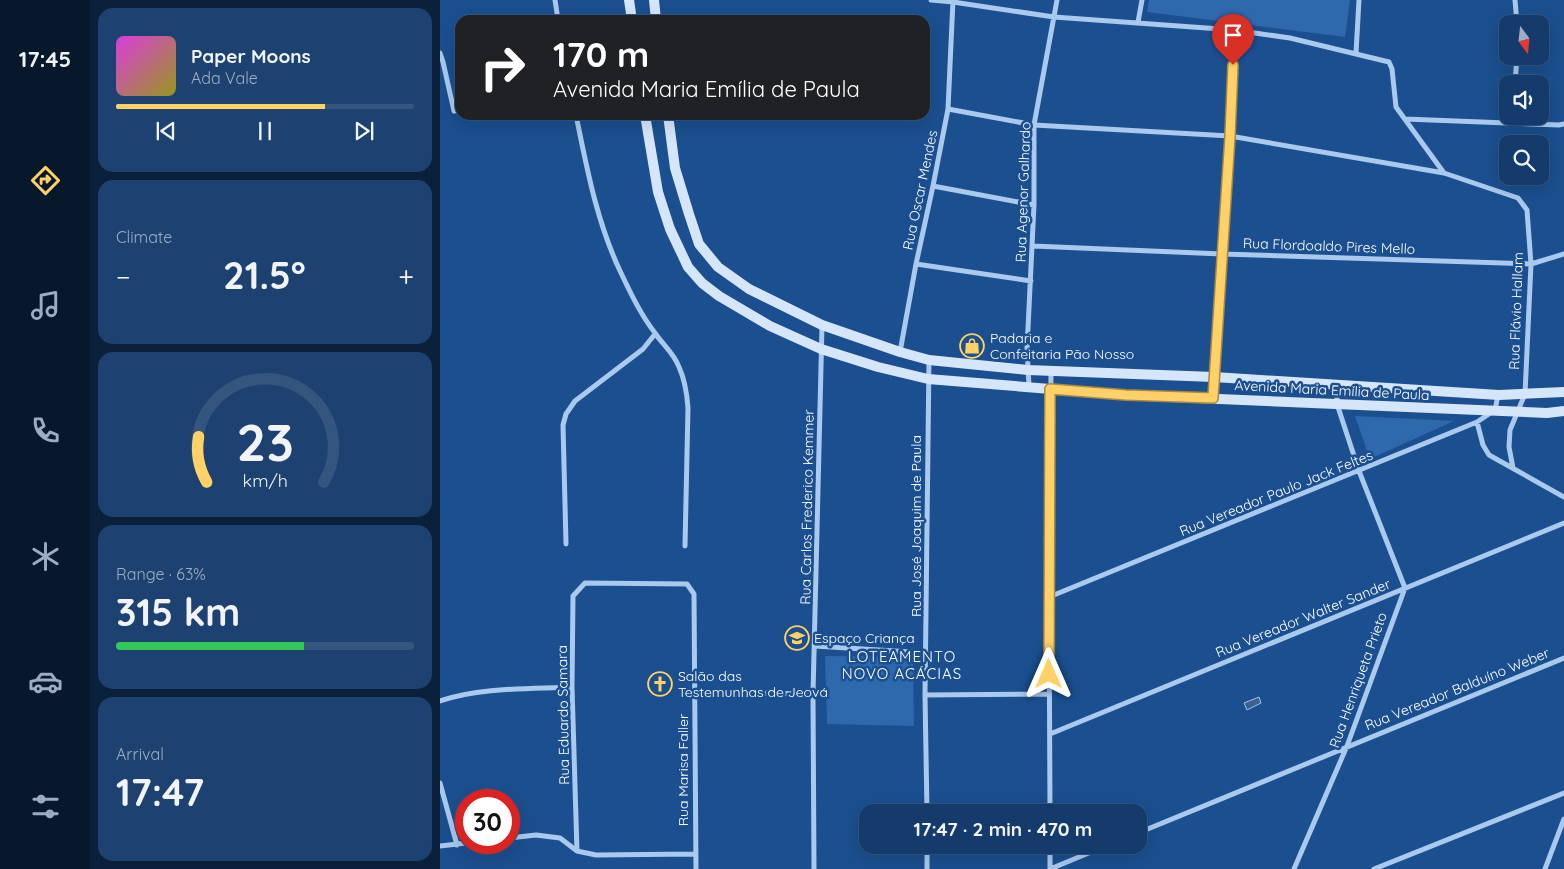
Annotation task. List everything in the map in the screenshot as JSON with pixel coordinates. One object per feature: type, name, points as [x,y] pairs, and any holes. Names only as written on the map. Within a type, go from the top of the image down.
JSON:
[{"type":"main road","points":[[629,0],[631,15]]},
{"type":"main road","points":[[654,0],[656,15]]},
{"type":"main road","name":"Avenida Maria Emília de Paula","points":[[646,120],[658,192],[670,230],[688,267],[702,283],[719,296],[770,326],[821,348],[878,367],[928,379],[1126,395],[1518,412],[1547,413],[1564,411]]},
{"type":"main road","name":"Avenida Maria Emília de Paula","points":[[669,120],[675,168],[699,244],[718,267],[749,289],[822,325],[900,352],[929,360],[1028,370],[1214,377],[1499,395],[1564,392]]},
{"type":"street","points":[[555,0],[557,15]]},
{"type":"street","points":[[931,0],[953,1],[1054,17],[1234,30],[1290,38],[1389,62],[1392,69],[1396,107],[1399,114],[1405,119],[1444,173]]},
{"type":"street","name":"Rua Agenor Galhardo","points":[[1029,386],[1027,349],[1033,246],[1034,125],[1057,0]]},
{"type":"street","points":[[1138,22],[1142,0]]},
{"type":"street","points":[[1356,53],[1359,0]]},
{"type":"street","points":[[1515,0],[1516,15]]},
{"type":"street","name":"Rua Oscar Mendes","points":[[900,352],[948,109],[953,1]]},
{"type":"street","points":[[1213,398],[1230,136],[1234,30]]},
{"type":"street","points":[[440,53],[455,111]]},
{"type":"street","points":[[948,109],[1034,125],[1230,136],[1444,173]]},
{"type":"street","points":[[1405,119],[1499,123]]},
{"type":"street","points":[[577,120],[593,197],[610,248],[631,294],[656,334],[670,350],[680,367],[686,387],[688,408],[685,546]]},
{"type":"street","points":[[1549,125],[1564,124]]},
{"type":"street","name":"Rua Flávio Hallam","points":[[1444,173],[1518,198],[1527,210],[1530,264],[1525,394],[1510,430],[1512,468]]},
{"type":"street","points":[[933,186],[1034,205]]},
{"type":"street","name":"Rua Flordoaldo Pires Mello","points":[[1033,246],[1530,264],[1564,254]]},
{"type":"street","points":[[916,264],[1031,281]]},
{"type":"street","name":"Rua Carlos Frederico Kemmer","points":[[814,869],[813,694],[822,325]]},
{"type":"street","points":[[566,544],[563,425],[566,414],[575,401],[643,349],[656,334]]},
{"type":"street","name":"Rua José Joaquim de Paula","points":[[927,804],[926,653],[929,360]]},
{"type":"street","points":[[1050,804],[1051,370]]},
{"type":"street","points":[[1337,384],[1337,404],[1359,471],[1405,588]]},
{"type":"street","points":[[1495,410],[1499,395]]},
{"type":"street","name":"Rua Vereador Paulo Jack Feltes","points":[[1049,597],[1477,422],[1495,410]]},
{"type":"street","points":[[1477,422],[1483,445],[1489,455],[1564,497]]},
{"type":"street","name":"Rua Vereador Walter Sander","points":[[1050,734],[1564,523]]},
{"type":"street","name":"Rua Eduardo Samara","points":[[577,851],[572,687],[573,596],[585,583],[687,584]]},
{"type":"street","name":"Rua Marisa Faller","points":[[687,584],[694,594],[696,869]]},
{"type":"street","name":"Rua Henriqueta Prieto","points":[[1294,869],[1347,746],[1405,588]]},
{"type":"street","points":[[815,646],[926,653]]},
{"type":"street","name":"Rua Vereador Balduíno Weber","points":[[1147,829],[1564,658]]},
{"type":"street","points":[[440,701],[450,697],[493,691],[572,687]]},
{"type":"street","points":[[694,692],[813,694]]},
{"type":"street","points":[[926,694],[1049,694]]},
{"type":"street","points":[[440,783],[455,838]]},
{"type":"street","points":[[1374,869],[1564,793]]},
{"type":"street","points":[[1545,869],[1564,819]]},
{"type":"street","points":[[520,837],[536,835],[560,838],[577,851],[596,855],[695,854]]},
{"type":"street","points":[[440,846],[455,845]]},
{"type":"street","points":[[927,854],[927,869]]},
{"type":"street","points":[[1050,854],[1050,869],[1086,854]]},
{"type":"shaded area","points":[[1149,0],[1350,0],[1345,37],[1147,12]]},
{"type":"shaded area","points":[[1355,416],[1454,421],[1370,459]]},
{"type":"shaded area","points":[[825,656],[913,657],[914,726],[827,724]]},
{"type":"shaded area","points":[[1259,697],[1261,703],[1247,710],[1244,703]]},
{"type":"place","name":"Padaria e Confeitaria Pão Nosso","points":[[972,346]]},
{"type":"place","name":"Espaço Criança","points":[[797,638]]},
{"type":"place","name":"Salão das Testemunhas de Jeová","points":[[660,684]]},
{"type":"district","name":"LOTEAMENTO NOVO ACÁCIAS","points":[[902,664]]},
{"type":"route","points":[[1049,674],[1050,389],[1126,395],[1213,398],[1233,65]]}]
